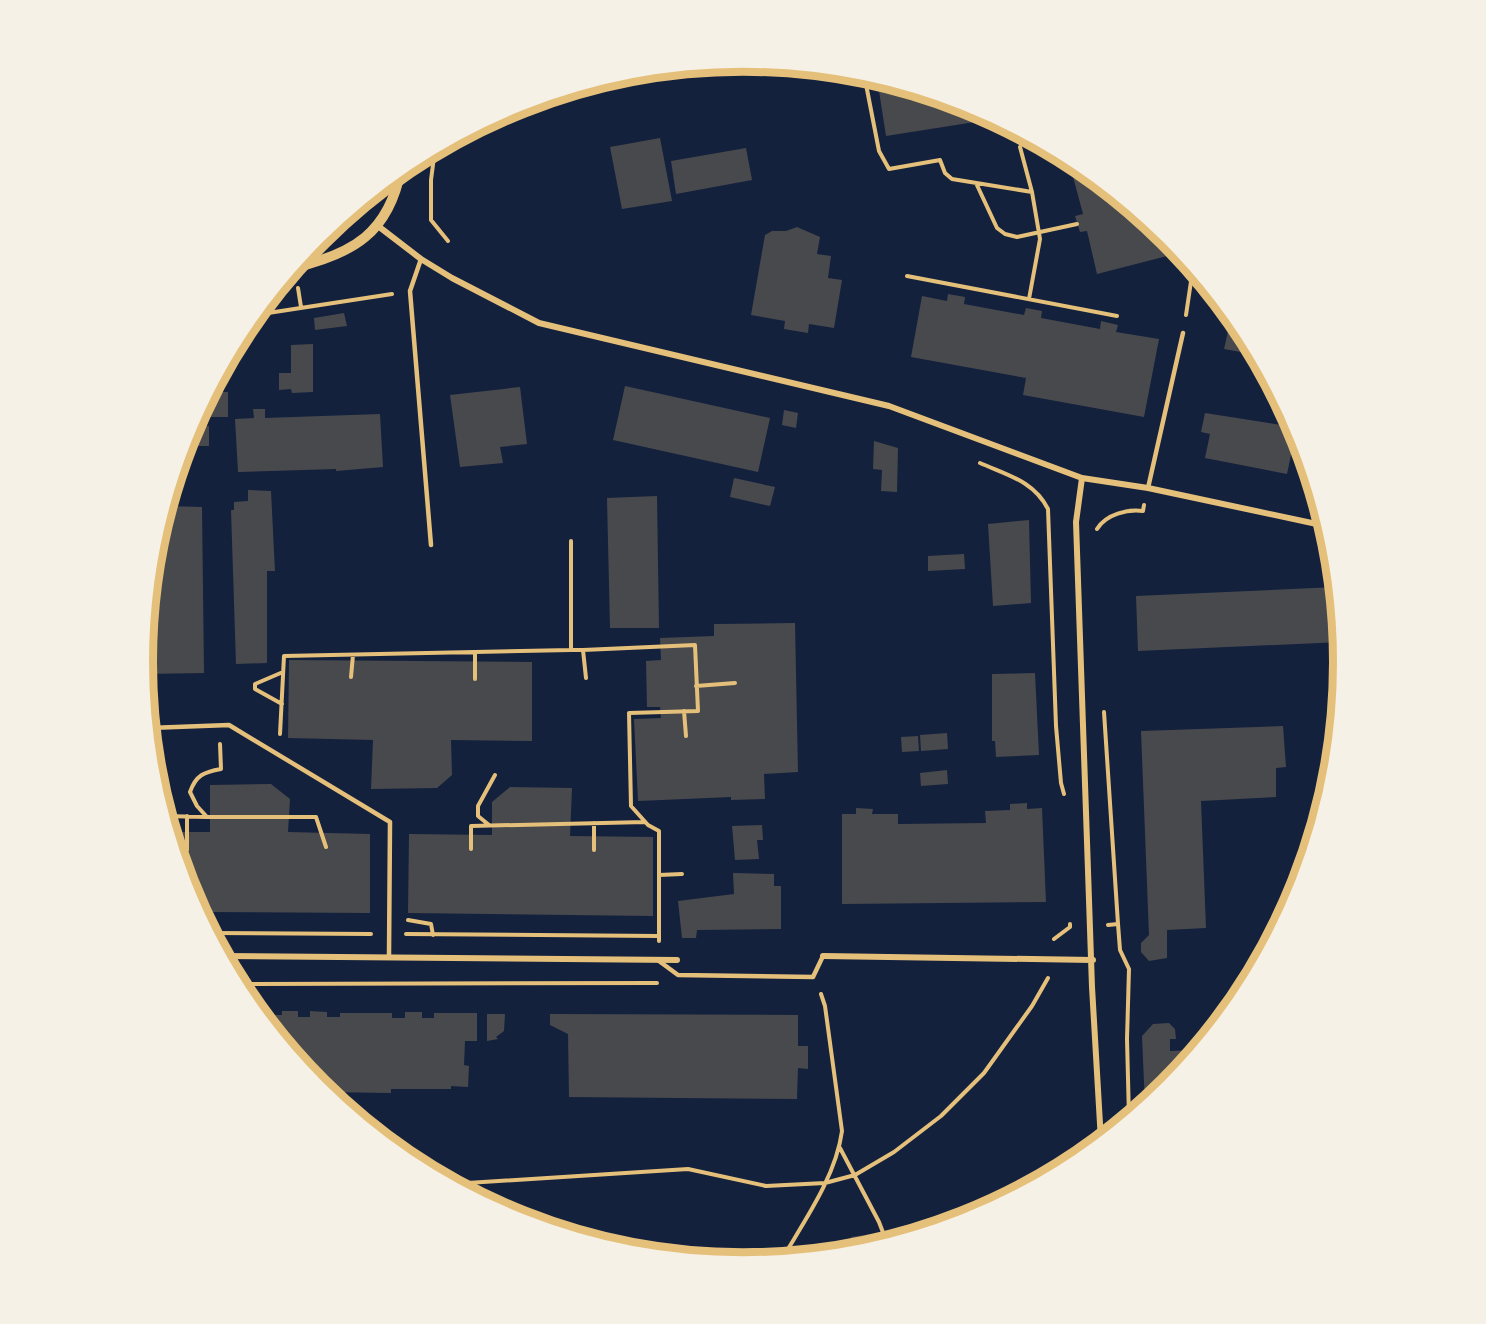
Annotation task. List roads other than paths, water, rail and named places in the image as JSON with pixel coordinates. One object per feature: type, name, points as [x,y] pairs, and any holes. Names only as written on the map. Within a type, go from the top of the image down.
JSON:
[{"type":"street","points":[[307,264],[333,258],[360,244],[378,226],[391,207],[397,184]]},
{"type":"street","points":[[378,226],[421,259],[539,323],[889,406],[1082,478],[1148,488],[1317,524]]},
{"type":"street","points":[[1082,478],[1076,522],[1101,1131]]},
{"type":"street","points":[[231,956],[677,960]]},
{"type":"street","points":[[823,956],[1093,960]]},
{"type":"lane","points":[[421,259],[410,291],[431,544]]},
{"type":"lane","points":[[1148,488],[1183,333]]},
{"type":"lane","points":[[157,728],[229,724],[390,822],[389,956]]},
{"type":"lane","points":[[659,961],[678,975],[813,977],[823,956]]}]
